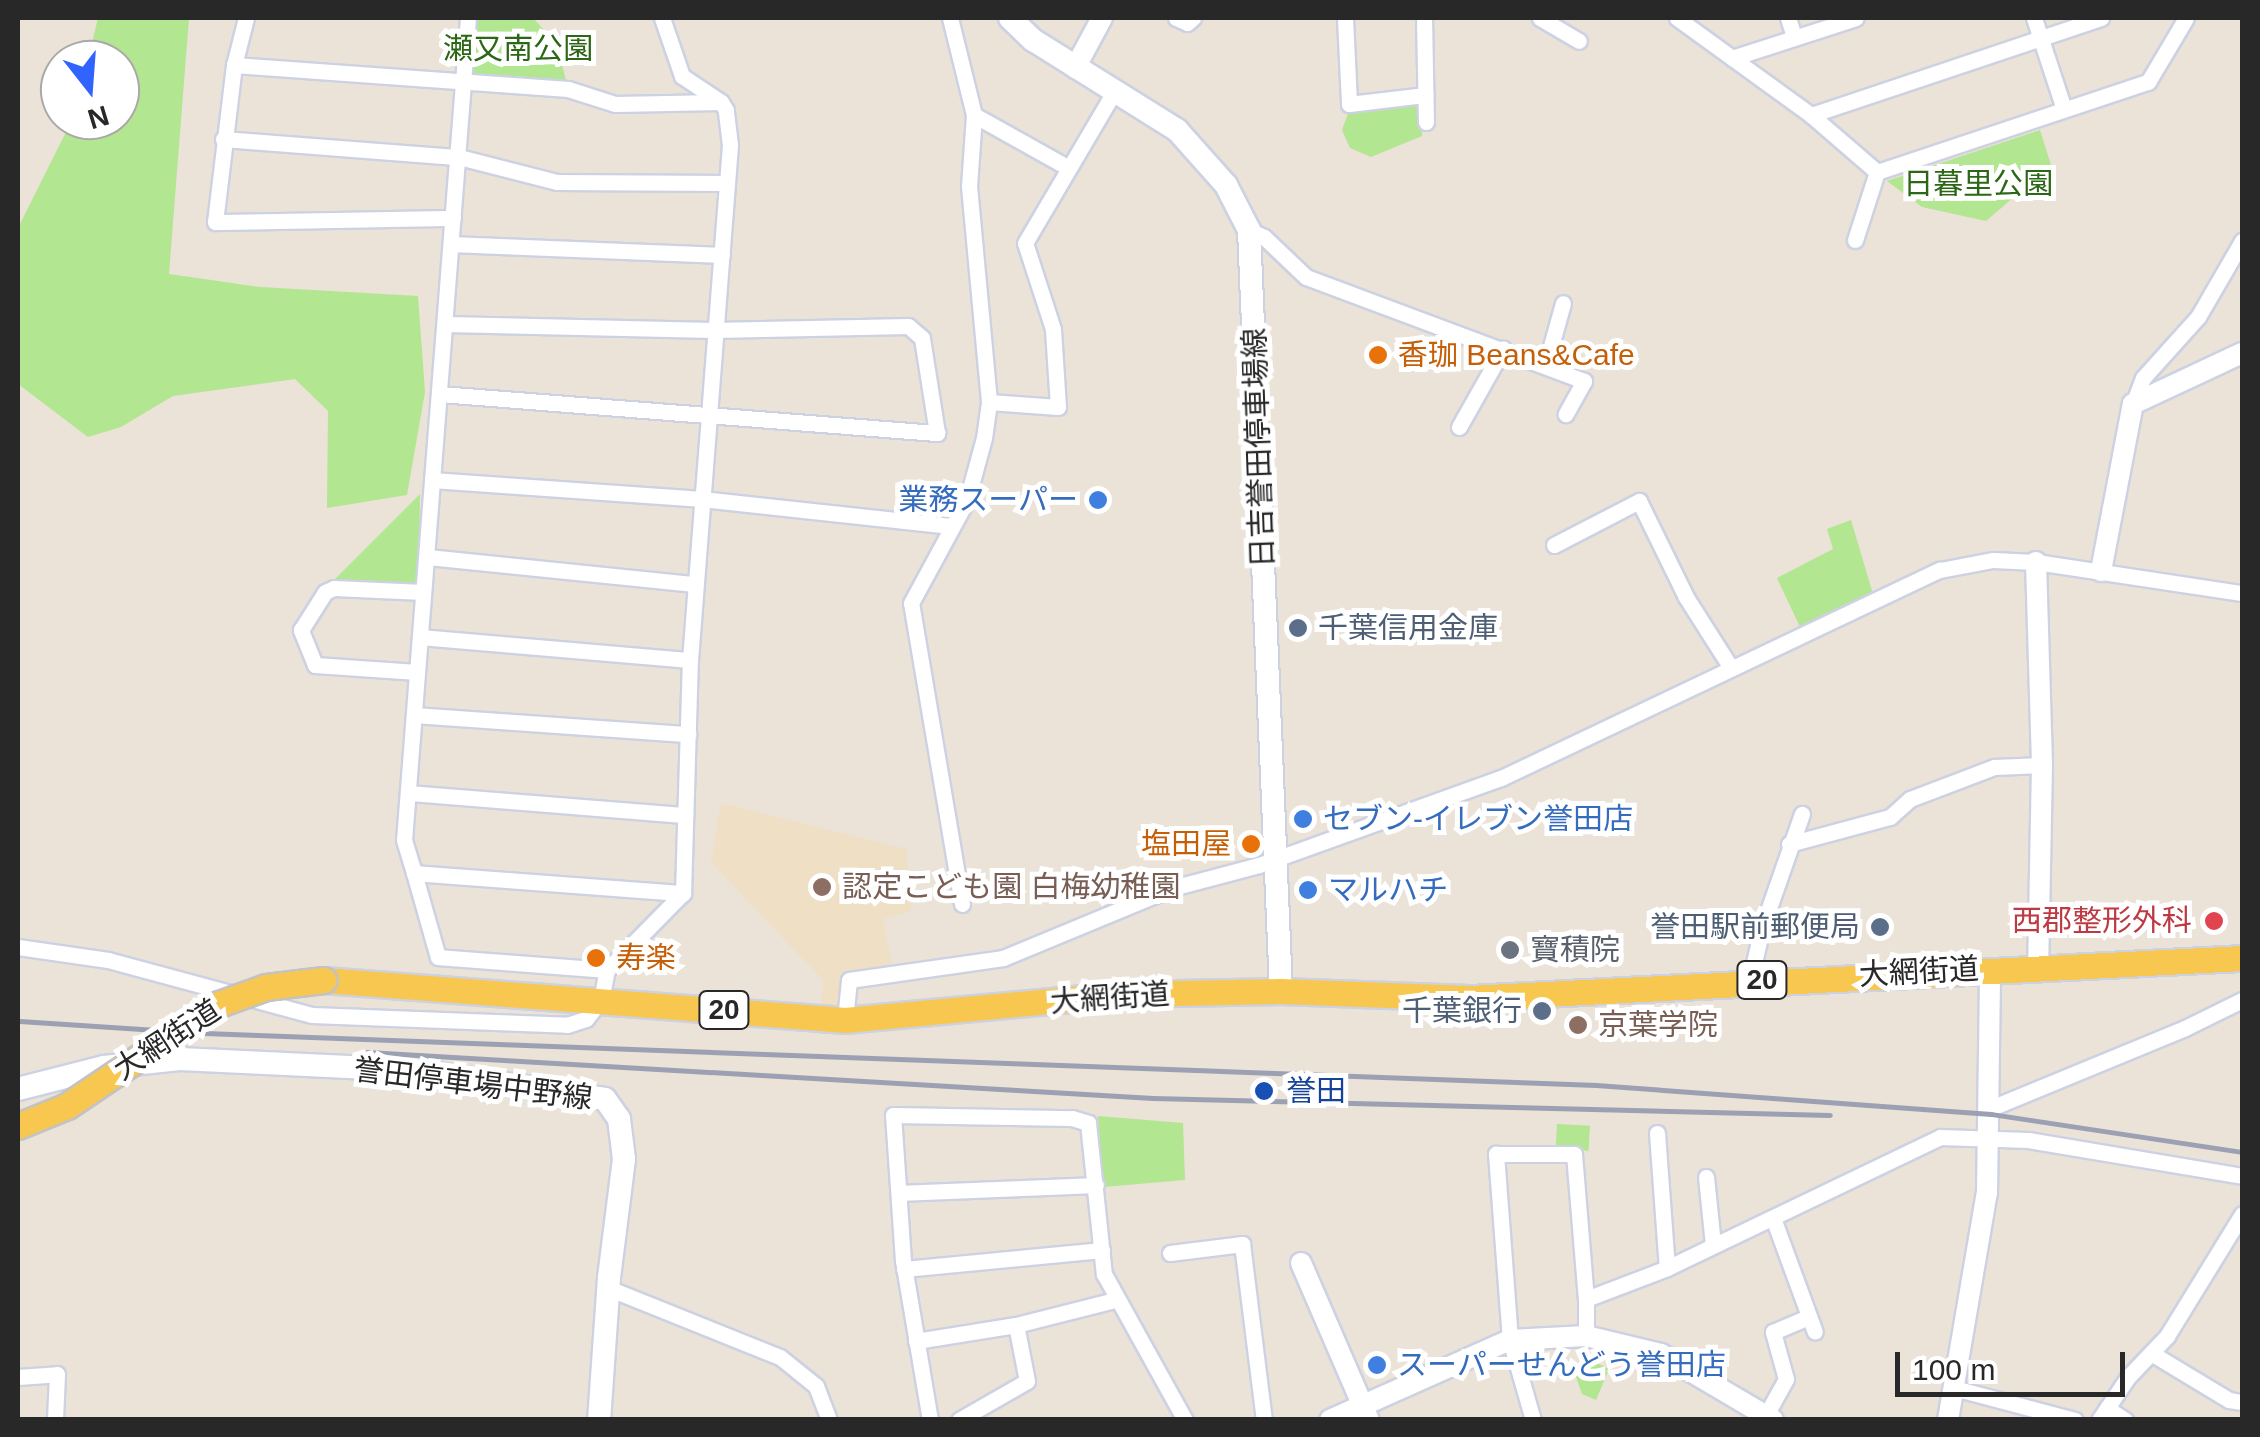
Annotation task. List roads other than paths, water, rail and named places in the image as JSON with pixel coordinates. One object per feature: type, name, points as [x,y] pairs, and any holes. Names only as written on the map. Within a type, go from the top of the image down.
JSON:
[{"type":"main road","name":"日吉誉田停車場線","points":[[1010,18],[1033,40],[1156,116],[1190,142],[1226,185],[1250,230],[1281,991]]},
{"type":"main road","name":"大網街道","points":[[18,1126],[66,1106],[219,1004],[266,987],[324,980],[846,1020],[1124,994],[1281,991],[1469,998],[1750,980],[2242,958]]},
{"type":"main road","name":"誉田停車場中野線","points":[[18,1089],[104,1067],[180,1059],[412,1070],[605,1100],[620,1119],[624,1158],[608,1288],[599,1420]]},
{"type":"street","points":[[246,18],[234,66],[214,222],[453,218]]},
{"type":"street","points":[[468,18],[404,840],[438,957],[607,970]]},
{"type":"street","points":[[18,946],[108,960],[312,1015],[566,1025],[586,1019],[601,1000],[607,970],[683,893],[690,660],[713,330],[722,256],[728,128],[721,102],[682,76],[662,18]]},
{"type":"street","points":[[950,18],[974,116],[969,186],[989,402],[967,500],[911,603],[962,904]]},
{"type":"street","points":[[1075,68],[1102,18]]},
{"type":"street","points":[[1176,18],[1187,23],[1193,18]]},
{"type":"street","points":[[1345,18],[1348,104],[1425,95]]},
{"type":"street","points":[[1424,18],[1426,122]]},
{"type":"street","points":[[1540,18],[1579,41]]},
{"type":"street","points":[[1677,18],[1811,114],[1877,172]]},
{"type":"street","points":[[1788,18],[1794,38]]},
{"type":"street","points":[[1732,58],[1856,18]]},
{"type":"street","points":[[2034,18],[2064,109]]},
{"type":"street","points":[[1811,114],[2100,18]]},
{"type":"street","points":[[1877,172],[2148,82],[2186,18]]},
{"type":"street","points":[[234,66],[568,89],[615,104],[721,102]]},
{"type":"street","points":[[989,402],[1058,406],[1053,329],[1025,242],[1114,92]]},
{"type":"street","points":[[974,116],[1067,167]]},
{"type":"street","points":[[223,139],[459,157],[557,182],[727,183]]},
{"type":"street","points":[[1854,240],[1877,172]]},
{"type":"street","points":[[1250,230],[1306,277],[1584,380],[1566,414]]},
{"type":"street","points":[[2101,571],[2133,404],[2143,378],[2198,317],[2242,241]]},
{"type":"street","points":[[451,244],[722,256]]},
{"type":"street","points":[[1546,364],[1563,303]]},
{"type":"street","points":[[440,394],[936,433],[922,338],[908,326],[713,330],[446,324]]},
{"type":"street","points":[[1459,427],[1503,350]]},
{"type":"street","points":[[2133,404],[2242,353]]},
{"type":"street","points":[[432,480],[702,499],[951,526]]},
{"type":"street","points":[[1554,546],[1638,501],[1686,597],[1731,668]]},
{"type":"street","points":[[428,557],[695,584]]},
{"type":"street","points":[[846,1020],[849,980],[1003,958],[1172,888],[1277,858],[1501,778],[1940,570],[1994,560],[2036,562],[2242,593]]},
{"type":"street","points":[[2036,562],[2042,765],[2038,966]]},
{"type":"street","points":[[417,672],[315,666],[301,630],[325,592],[334,588],[422,592]]},
{"type":"street","points":[[420,636],[690,660]]},
{"type":"street","points":[[414,714],[688,734]]},
{"type":"street","points":[[1789,844],[1890,818],[1910,799],[1994,767],[2042,765]]},
{"type":"street","points":[[409,793],[685,815]]},
{"type":"street","points":[[1750,980],[1789,844],[1802,814]]},
{"type":"street","points":[[414,874],[683,893]]},
{"type":"street","points":[[1948,1420],[1987,1193],[1991,1141],[1990,969]]},
{"type":"street","points":[[1990,1108],[2185,1028],[2242,1000]]},
{"type":"street","points":[[930,1420],[904,1269],[893,1116],[1072,1118],[1088,1123],[1104,1274],[1185,1420]]},
{"type":"street","points":[[1657,1133],[1667,1268]]},
{"type":"street","points":[[1586,1299],[1667,1268],[1940,1137],[2028,1140],[2242,1176]]},
{"type":"street","points":[[1532,1420],[1510,1340],[1496,1154],[1574,1154],[1586,1336]]},
{"type":"street","points":[[1706,1177],[1713,1245]]},
{"type":"street","points":[[898,1193],[1096,1184]]},
{"type":"street","points":[[2125,1420],[2103,1414],[2167,1336],[2242,1214]]},
{"type":"street","points":[[1330,1420],[1366,1412],[1510,1340],[1586,1336],[1661,1354],[1769,1417],[1786,1379],[1773,1332],[1812,1324],[1773,1218]]},
{"type":"street","points":[[1170,1253],[1242,1244],[1264,1420]]},
{"type":"street","points":[[904,1269],[1102,1250]]},
{"type":"street","points":[[1301,1263],[1366,1412]]},
{"type":"street","points":[[608,1288],[780,1357],[816,1386],[829,1420]]},
{"type":"street","points":[[916,1342],[1016,1325],[1115,1300]]},
{"type":"street","points":[[959,1420],[1027,1381],[1016,1325]]},
{"type":"street","points":[[2151,1353],[2229,1400],[2242,1402]]},
{"type":"street","points":[[18,1377],[57,1374],[55,1420]]},
{"type":"street","points":[[1954,1388],[2029,1414],[2075,1420]]},
{"type":"railway","points":[[18,1021],[204,1033],[1596,1085],[1991,1114],[2242,1152]]},
{"type":"railway","points":[[367,1052],[1153,1098],[1830,1115]]},
{"type":"place","name":"香珈 Beans&Cafe","points":[[1378,355]]},
{"type":"place","name":"業務スーパー","points":[[1098,500]]},
{"type":"place","name":"千葉信用金庫","points":[[1298,628]]},
{"type":"place","name":"セブン-イレブン誉田店","points":[[1303,819]]},
{"type":"place","name":"塩田屋","points":[[1251,844]]},
{"type":"place","name":"認定こども園 白梅幼稚園","points":[[822,887]]},
{"type":"place","name":"マルハチ","points":[[1308,890]]},
{"type":"place","name":"西郡整形外科","points":[[2214,921]]},
{"type":"place","name":"誉田駅前郵便局","points":[[1880,927]]},
{"type":"place","name":"寶積院","points":[[1510,950]]},
{"type":"place","name":"寿楽","points":[[596,958]]},
{"type":"place","name":"千葉銀行","points":[[1542,1011]]},
{"type":"place","name":"京葉学院","points":[[1578,1025]]},
{"type":"place","name":"誉田","points":[[1264,1091]]},
{"type":"place","name":"スーパーせんどう誉田店","points":[[1377,1365]]},
{"type":"park label","name":"瀬又南公園","points":[[518,49]]},
{"type":"park label","name":"日暮里公園","points":[[1978,184]]}]
